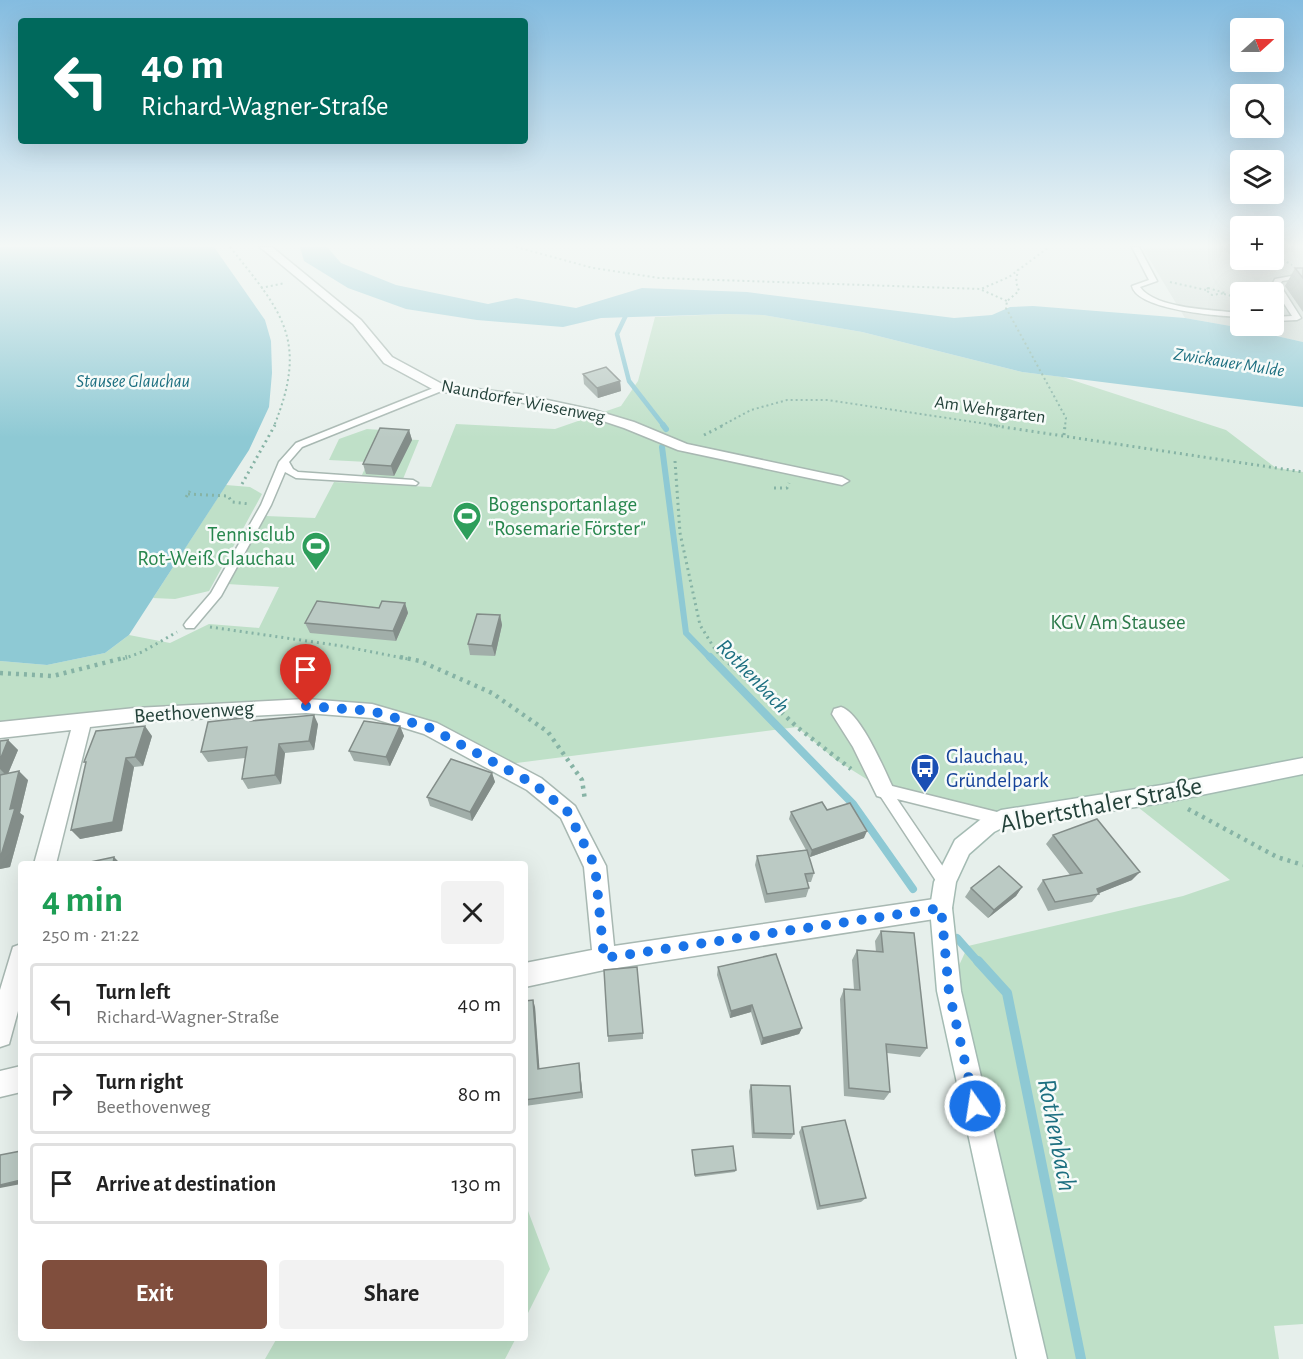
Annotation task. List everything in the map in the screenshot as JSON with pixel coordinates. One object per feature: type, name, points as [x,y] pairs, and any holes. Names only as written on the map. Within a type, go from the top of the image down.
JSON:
[{"type":"street","name":"Naundorfer Wiesenweg","points":[[344,310],[357,322],[388,360],[441,388],[519,398],[594,414],[629,425],[682,447],[842,481]]},
{"type":"street","name":"Beethovenweg","points":[[0,730],[135,715],[306,706],[372,711],[430,728],[534,784],[568,812],[595,866],[604,958]]},
{"type":"street","points":[[841,714],[860,742],[884,790]]},
{"type":"street","points":[[46,861],[83,720]]},
{"type":"street","name":"Albertsthaler Straße","points":[[1032,1359],[949,992],[941,908],[945,882],[962,847],[987,826],[1001,819],[1162,794],[1303,766]]},
{"type":"street","points":[[528,974],[604,958],[941,908]]},
{"type":"street","points":[[0,1035],[18,966]]},
{"type":"street","points":[[0,1084],[18,1080]]},
{"type":"lane","points":[[1211,310],[1230,313]]},
{"type":"lane","points":[[1284,319],[1300,318]]},
{"type":"lane","points":[[190,625],[215,596],[266,506],[284,462],[299,445],[441,388]]},
{"type":"lane","points":[[284,462],[289,471],[296,475],[413,483]]},
{"type":"lane","points":[[884,790],[1001,819]]},
{"type":"lane","points":[[884,790],[945,882]]},
{"type":"path","points":[[242,484],[267,443],[285,402],[290,374],[288,338],[277,310]]},
{"type":"path","points":[[1007,310],[1066,418],[1064,435]]},
{"type":"path","name":"Am Wehrgarten","points":[[682,447],[751,410],[787,399],[828,400],[1303,472]]},
{"type":"path","points":[[682,447],[675,459],[680,533],[700,625],[716,651],[797,727],[836,760],[884,790]]},
{"type":"path","points":[[774,488],[787,488]]},
{"type":"path","points":[[188,494],[228,496],[232,502],[266,506]]},
{"type":"path","points":[[0,673],[53,676],[110,663],[142,652],[190,625],[342,646],[420,661],[492,693],[548,732],[582,780],[585,802]]},
{"type":"path","points":[[1162,794],[1202,818],[1277,857],[1303,865]]},
{"type":"shaded area","points":[[1180,310],[1230,310],[1230,326],[1185,318]]},
{"type":"shaded area","points":[[1284,310],[1303,310],[1303,342],[1277,336],[1284,336]]},
{"type":"green space","name":"KGV Am Stausee","points":[[763,315],[862,332],[1022,372],[1063,377],[1226,430],[1276,468],[1303,472],[1303,1324],[1274,1326],[1279,1359],[1031,1359],[950,985],[968,946],[1183,896],[1230,880],[1129,800],[1001,819],[884,790],[836,760],[797,727],[501,765],[430,728],[306,706],[0,730],[0,661],[47,665],[105,653],[129,635],[170,643],[209,624],[259,628],[279,587],[227,584],[266,516],[315,518],[334,482],[431,487],[456,424],[555,429],[621,406],[638,381],[655,317]]},
{"type":"green space","points":[[367,429],[396,431],[393,439],[419,440],[403,479],[361,477],[368,462],[329,460],[339,439]]},
{"type":"green space","points":[[226,485],[250,487],[262,494],[209,591],[175,599],[153,598]]},
{"type":"green space","points":[[528,1211],[550,1269],[528,1313]]},
{"type":"green space","points":[[275,1341],[514,1341],[505,1359],[265,1359]]},
{"type":"water","name":"Stausee Glauchau","points":[[0,310],[258,310],[265,320],[271,341],[272,373],[269,407],[249,450],[129,635],[105,653],[47,665],[0,661]]},
{"type":"water","name":"Zwickauer Mulde","points":[[415,310],[894,310],[954,318],[992,315],[1002,310],[1089,310],[1185,318],[1230,326],[1230,336],[1277,336],[1303,342],[1303,407],[1022,372],[862,332],[763,315],[601,318],[563,327],[477,320]]},
{"type":"building","points":[[606,367],[620,381],[597,388],[583,374]]},
{"type":"building","points":[[380,428],[409,430],[391,466],[363,464]]},
{"type":"building","points":[[317,601],[379,608],[382,601],[405,603],[393,631],[305,623]]},
{"type":"building","points":[[477,614],[500,615],[492,646],[468,644]]},
{"type":"building","points":[[314,715],[309,741],[279,744],[275,775],[242,779],[247,747],[201,752],[208,722],[251,717],[250,721]]},
{"type":"building","points":[[364,721],[400,726],[386,757],[349,751]]},
{"type":"building","points":[[145,726],[135,757],[126,758],[113,822],[71,830],[86,762],[84,762],[96,731]]},
{"type":"building","points":[[8,740],[0,760],[0,741]]},
{"type":"building","points":[[451,759],[492,773],[470,812],[427,797]]},
{"type":"building","points":[[19,771],[10,809],[15,808],[0,859],[0,775]]},
{"type":"building","points":[[822,802],[827,810],[850,803],[867,831],[812,850],[791,812]]},
{"type":"building","points":[[1097,819],[1140,872],[1097,889],[1099,894],[1055,902],[1043,880],[1082,873],[1053,835]]},
{"type":"building","points":[[807,850],[814,873],[805,874],[809,888],[767,894],[757,856]]},
{"type":"building","points":[[114,857],[113,861],[95,861]]},
{"type":"building","points":[[999,866],[1022,887],[994,910],[971,888]]},
{"type":"building","points":[[881,931],[914,933],[927,1048],[886,1044],[890,1092],[849,1088],[844,989],[860,990],[857,950],[883,952]]},
{"type":"building","points":[[776,954],[802,1028],[763,1038],[752,1005],[731,1011],[718,967]]},
{"type":"building","points":[[637,967],[643,1033],[608,1036],[604,970]]},
{"type":"building","points":[[533,1000],[538,1069],[579,1063],[581,1092],[528,1100],[528,1001]]},
{"type":"building","points":[[751,1085],[790,1086],[794,1134],[754,1133]]},
{"type":"building","points":[[845,1120],[866,1198],[820,1206],[802,1127]]},
{"type":"building","points":[[733,1146],[736,1170],[695,1175],[692,1150]]},
{"type":"building","points":[[18,1152],[18,1181],[0,1185],[0,1155]]},
{"type":"waterway","name":"Rothenbach","points":[[628,311],[617,334],[629,381],[664,426]]},
{"type":"waterway","name":"Rothenbach","points":[[663,425],[666,429]]},
{"type":"waterway","name":"Rothenbach","points":[[662,447],[686,633],[711,659]]},
{"type":"waterway","name":"Rothenbach","points":[[710,657],[853,804],[913,889]]},
{"type":"waterway","name":"Rothenbach","points":[[957,938],[979,963]]},
{"type":"waterway","name":"Rothenbach","points":[[978,961],[1007,993],[1081,1359]]},
{"type":"place","name":"Bogensportanlage \"Rosemarie Förster\"","points":[[467,542]]},
{"type":"place","name":"Tennisclub Rot-Weiß Glauchau","points":[[316,572]]},
{"type":"place","name":"Glauchau, Gründelpark","points":[[925,794]]},
{"type":"route","points":[[306,706],[372,711],[430,728],[534,784],[568,812],[595,866],[604,958],[941,908],[949,992],[975,1106]]}]
